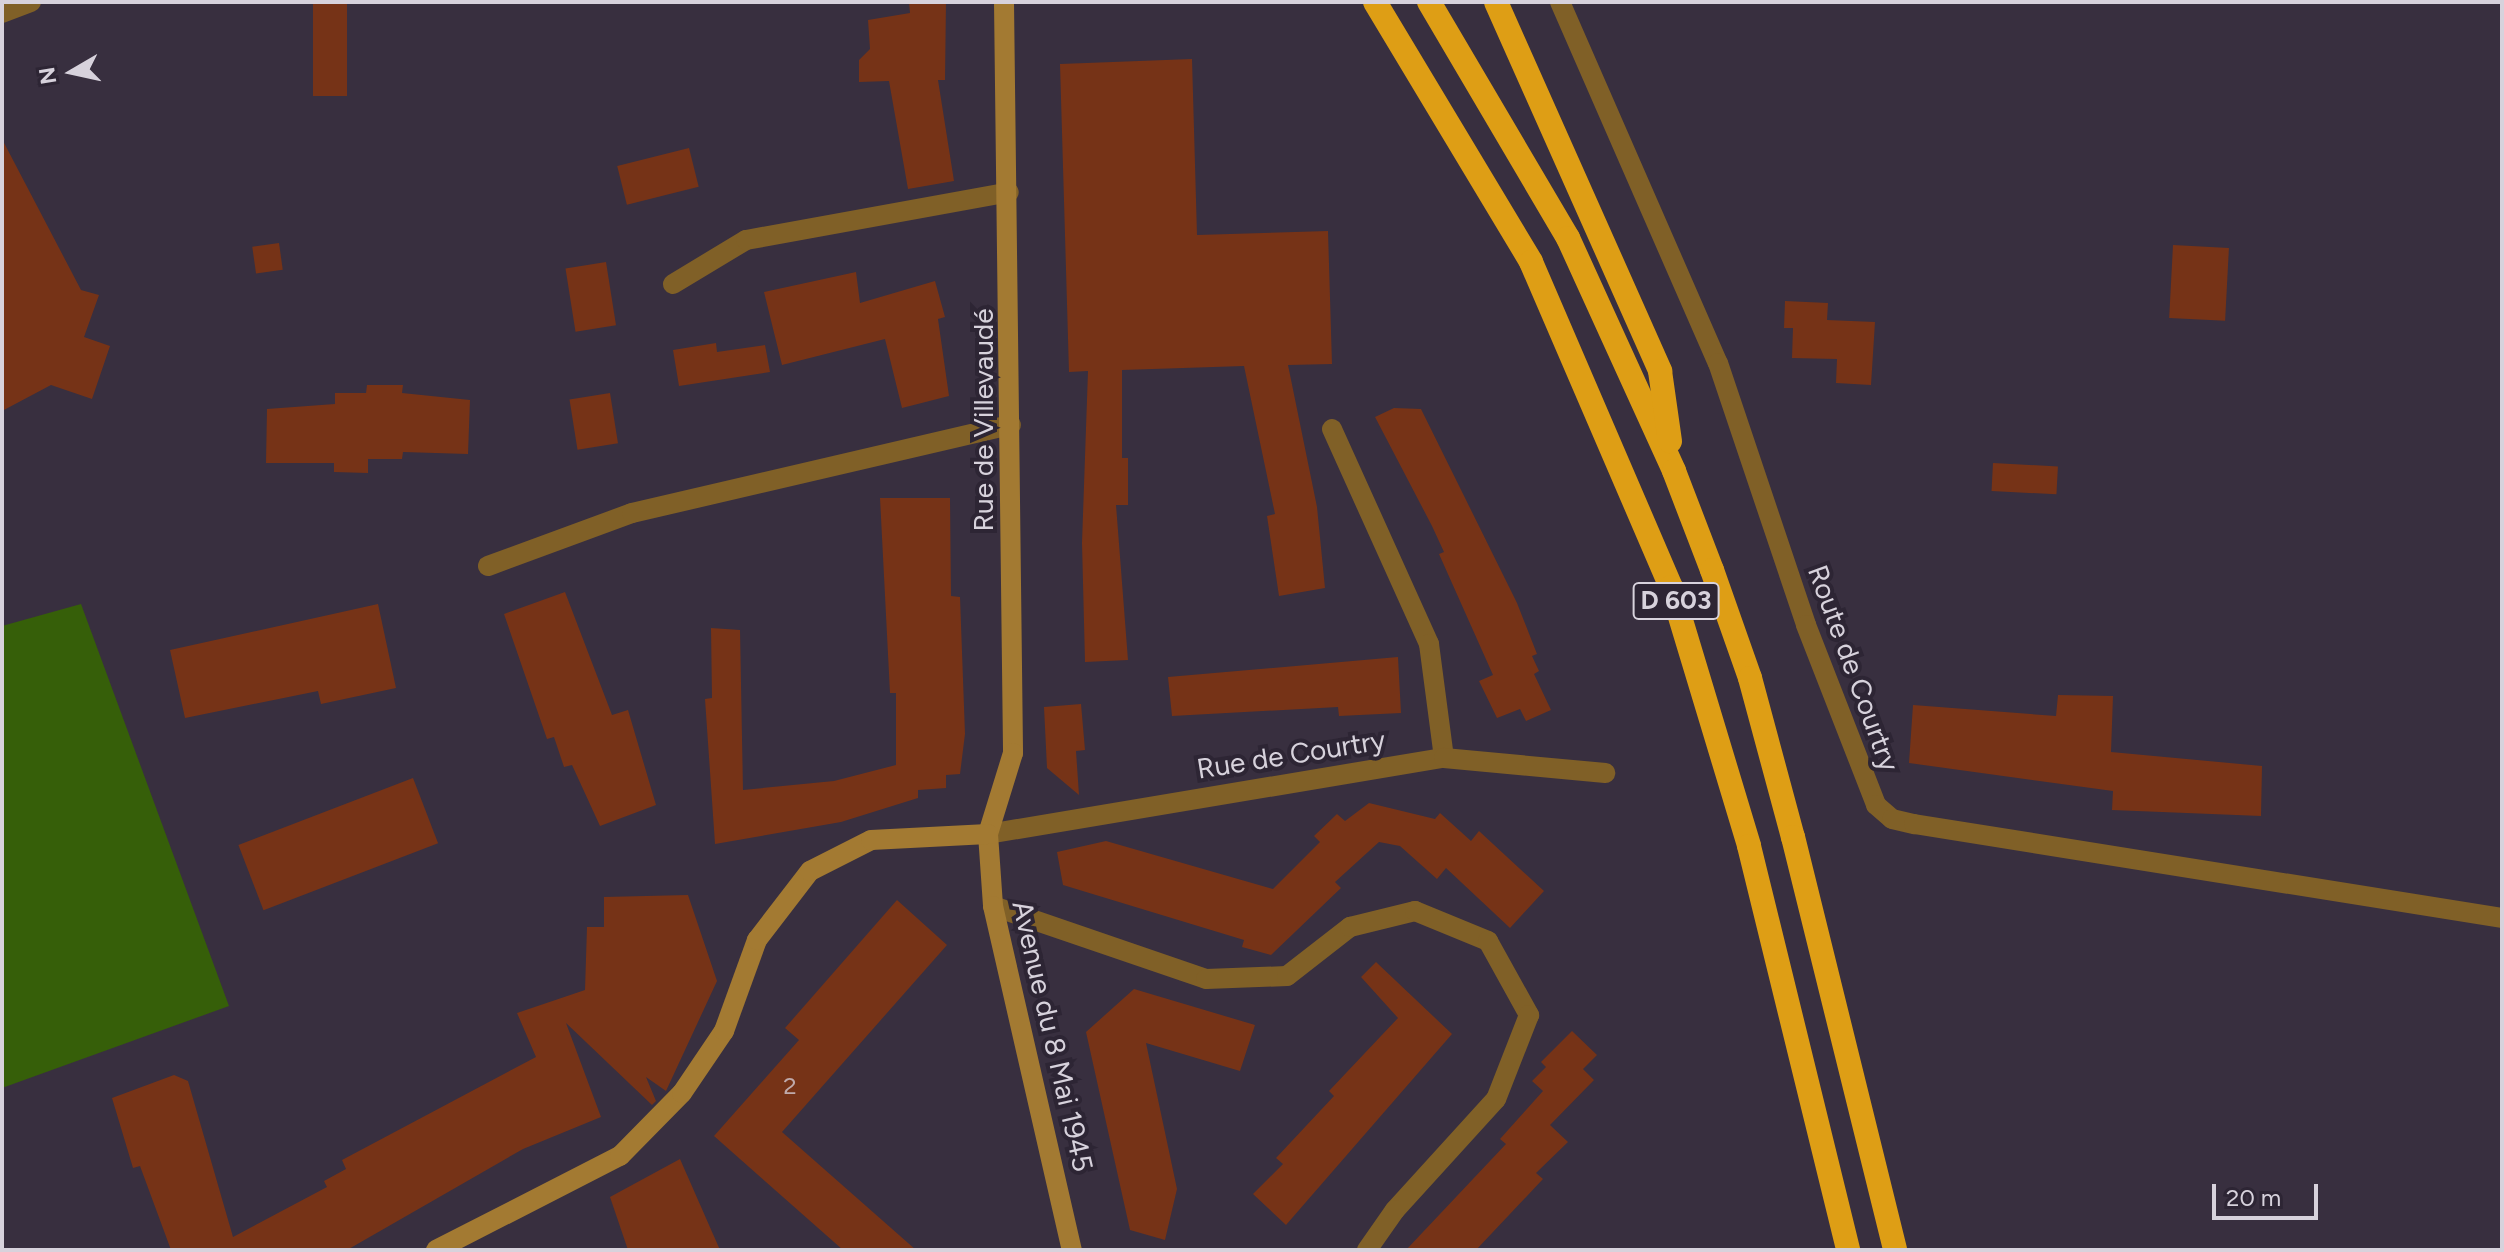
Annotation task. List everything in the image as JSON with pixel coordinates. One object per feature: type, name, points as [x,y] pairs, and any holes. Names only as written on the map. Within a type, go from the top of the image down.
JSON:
[{"type":"highway","name":"D 603","points":[[1375,2],[1531,262],[1671,587],[1749,846],[1848,1250]]},
{"type":"highway","name":"D 603","points":[[1429,2],[1568,238],[1674,471],[1750,678],[1895,1250]]},
{"type":"highway","points":[[1496,2],[1660,371],[1674,471]]},
{"type":"street","points":[[2,13],[31,2]]},
{"type":"street","name":"Rue de Villevaudé","points":[[988,834],[1013,753],[1009,192],[1004,2]]},
{"type":"street","name":"Route de Courtry","points":[[1560,2],[1718,363],[1806,625],[1876,805],[1892,819],[1914,824],[2502,918]]},
{"type":"street","points":[[673,284],[746,240],[1009,192]]},
{"type":"street","points":[[488,566],[632,513],[1011,425]]},
{"type":"street","points":[[1332,429],[1429,644],[1444,758]]},
{"type":"street","name":"Rue de Courtry","points":[[988,834],[1444,758],[1605,773]]},
{"type":"street","points":[[441,1249],[620,1156],[682,1093],[724,1031],[757,940],[810,871],[871,840],[988,834]]},
{"type":"street","name":"Avenue du 8 Mai 1945","points":[[988,834],[993,906],[1072,1250]]},
{"type":"street","points":[[993,906],[1206,979],[1287,976],[1350,927],[1415,911],[1488,941],[1529,1015],[1524,1029],[1496,1099],[1395,1210],[1367,1250]]},
{"type":"green space","points":[[81,604],[229,1006],[2,1088],[2,626]]},
{"type":"building","points":[[313,2],[347,2],[347,96],[313,96]]},
{"type":"building","points":[[909,2],[946,2],[945,80],[938,80],[954,181],[908,189],[889,81],[859,82],[859,60],[870,49],[868,20],[910,13]]},
{"type":"building","points":[[1192,59],[1197,235],[1328,231],[1332,364],[1288,365],[1317,507],[1325,588],[1279,596],[1267,516],[1275,514],[1244,366],[1122,370],[1122,458],[1128,458],[1128,505],[1116,505],[1128,660],[1085,662],[1082,543],[1088,371],[1069,372],[1060,64]]},
{"type":"building","points":[[2,139],[81,290],[99,295],[84,337],[110,346],[92,399],[51,385],[2,411]]},
{"type":"building","points":[[689,148],[699,187],[627,205],[617,166]]},
{"type":"building","points":[[279,243],[283,270],[256,273],[252,247]]},
{"type":"building","points":[[2173,245],[2229,248],[2225,321],[2169,318]]},
{"type":"building","points":[[606,262],[616,325],[576,332],[566,268]]},
{"type":"building","points":[[856,272],[860,303],[935,281],[945,317],[938,319],[949,396],[902,408],[885,339],[782,365],[764,292]]},
{"type":"building","points":[[1785,301],[1828,303],[1827,320],[1875,322],[1871,385],[1836,383],[1837,359],[1792,358],[1793,328],[1784,328]]},
{"type":"building","points":[[716,343],[717,352],[765,345],[770,372],[679,386],[673,350]]},
{"type":"building","points":[[367,385],[403,385],[402,393],[470,400],[468,454],[403,452],[402,459],[368,459],[368,473],[334,472],[334,463],[266,463],[267,409],[335,404],[335,393],[366,393]]},
{"type":"building","points":[[610,393],[618,443],[577,450],[570,399]]},
{"type":"building","points":[[1394,408],[1421,409],[1517,603],[1537,654],[1532,656],[1539,671],[1534,674],[1551,710],[1526,721],[1520,709],[1497,718],[1479,681],[1493,675],[1439,554],[1444,552],[1375,417]]},
{"type":"building","points":[[1993,463],[2058,466],[2056,494],[1992,491]]},
{"type":"building","points":[[880,498],[950,498],[951,596],[960,597],[965,734],[960,774],[946,775],[946,788],[918,790],[918,798],[841,822],[715,844],[705,699],[712,698],[711,628],[740,630],[743,790],[834,781],[896,765],[896,693],[890,693]]},
{"type":"building","points":[[565,592],[612,715],[628,710],[656,805],[600,826],[572,765],[564,767],[554,737],[547,739],[504,614]]},
{"type":"building","points":[[378,604],[396,688],[321,704],[318,691],[185,718],[170,650]]},
{"type":"building","points":[[1398,657],[1401,713],[1339,716],[1338,707],[1172,716],[1168,677]]},
{"type":"building","points":[[2058,695],[2113,696],[2111,752],[2262,766],[2261,816],[2112,810],[2113,791],[1909,763],[1913,705],[2056,716]]},
{"type":"building","points":[[1081,704],[1085,750],[1076,751],[1079,795],[1047,768],[1044,707]]},
{"type":"building","points":[[413,778],[438,843],[264,910],[238,845]]},
{"type":"building","points":[[1369,803],[1435,819],[1440,813],[1471,841],[1479,831],[1544,891],[1510,928],[1446,868],[1437,879],[1400,846],[1379,842],[1335,882],[1341,888],[1271,955],[1242,947],[1244,940],[1063,885],[1057,852],[1106,841],[1273,889],[1320,842],[1314,836],[1337,814],[1345,821]]},
{"type":"building","points":[[688,895],[717,981],[666,1091],[646,1077],[656,1101],[652,1105],[566,1023],[601,1117],[523,1149],[347,1250],[171,1250],[140,1166],[133,1168],[112,1098],[174,1075],[188,1081],[233,1237],[327,1187],[324,1181],[346,1169],[342,1160],[536,1057],[517,1013],[585,990],[587,927],[604,927],[604,897]]},
{"type":"building","points":[[897,900],[947,945],[782,1132],[916,1250],[843,1250],[714,1136],[799,1040],[785,1028]]},
{"type":"building","points":[[1376,962],[1452,1034],[1286,1225],[1253,1194],[1283,1164],[1276,1158],[1334,1096],[1329,1091],[1398,1018],[1361,977]]},
{"type":"building","points":[[1134,989],[1255,1025],[1240,1071],[1146,1043],[1177,1189],[1165,1240],[1130,1230],[1086,1032]]},
{"type":"building","points":[[1572,1031],[1597,1055],[1583,1069],[1594,1080],[1550,1125],[1568,1142],[1536,1173],[1543,1179],[1476,1250],[1406,1250],[1506,1144],[1500,1139],[1543,1091],[1532,1081],[1546,1067],[1541,1062]]},
{"type":"building","points":[[680,1159],[720,1250],[628,1250],[610,1197]]}]
